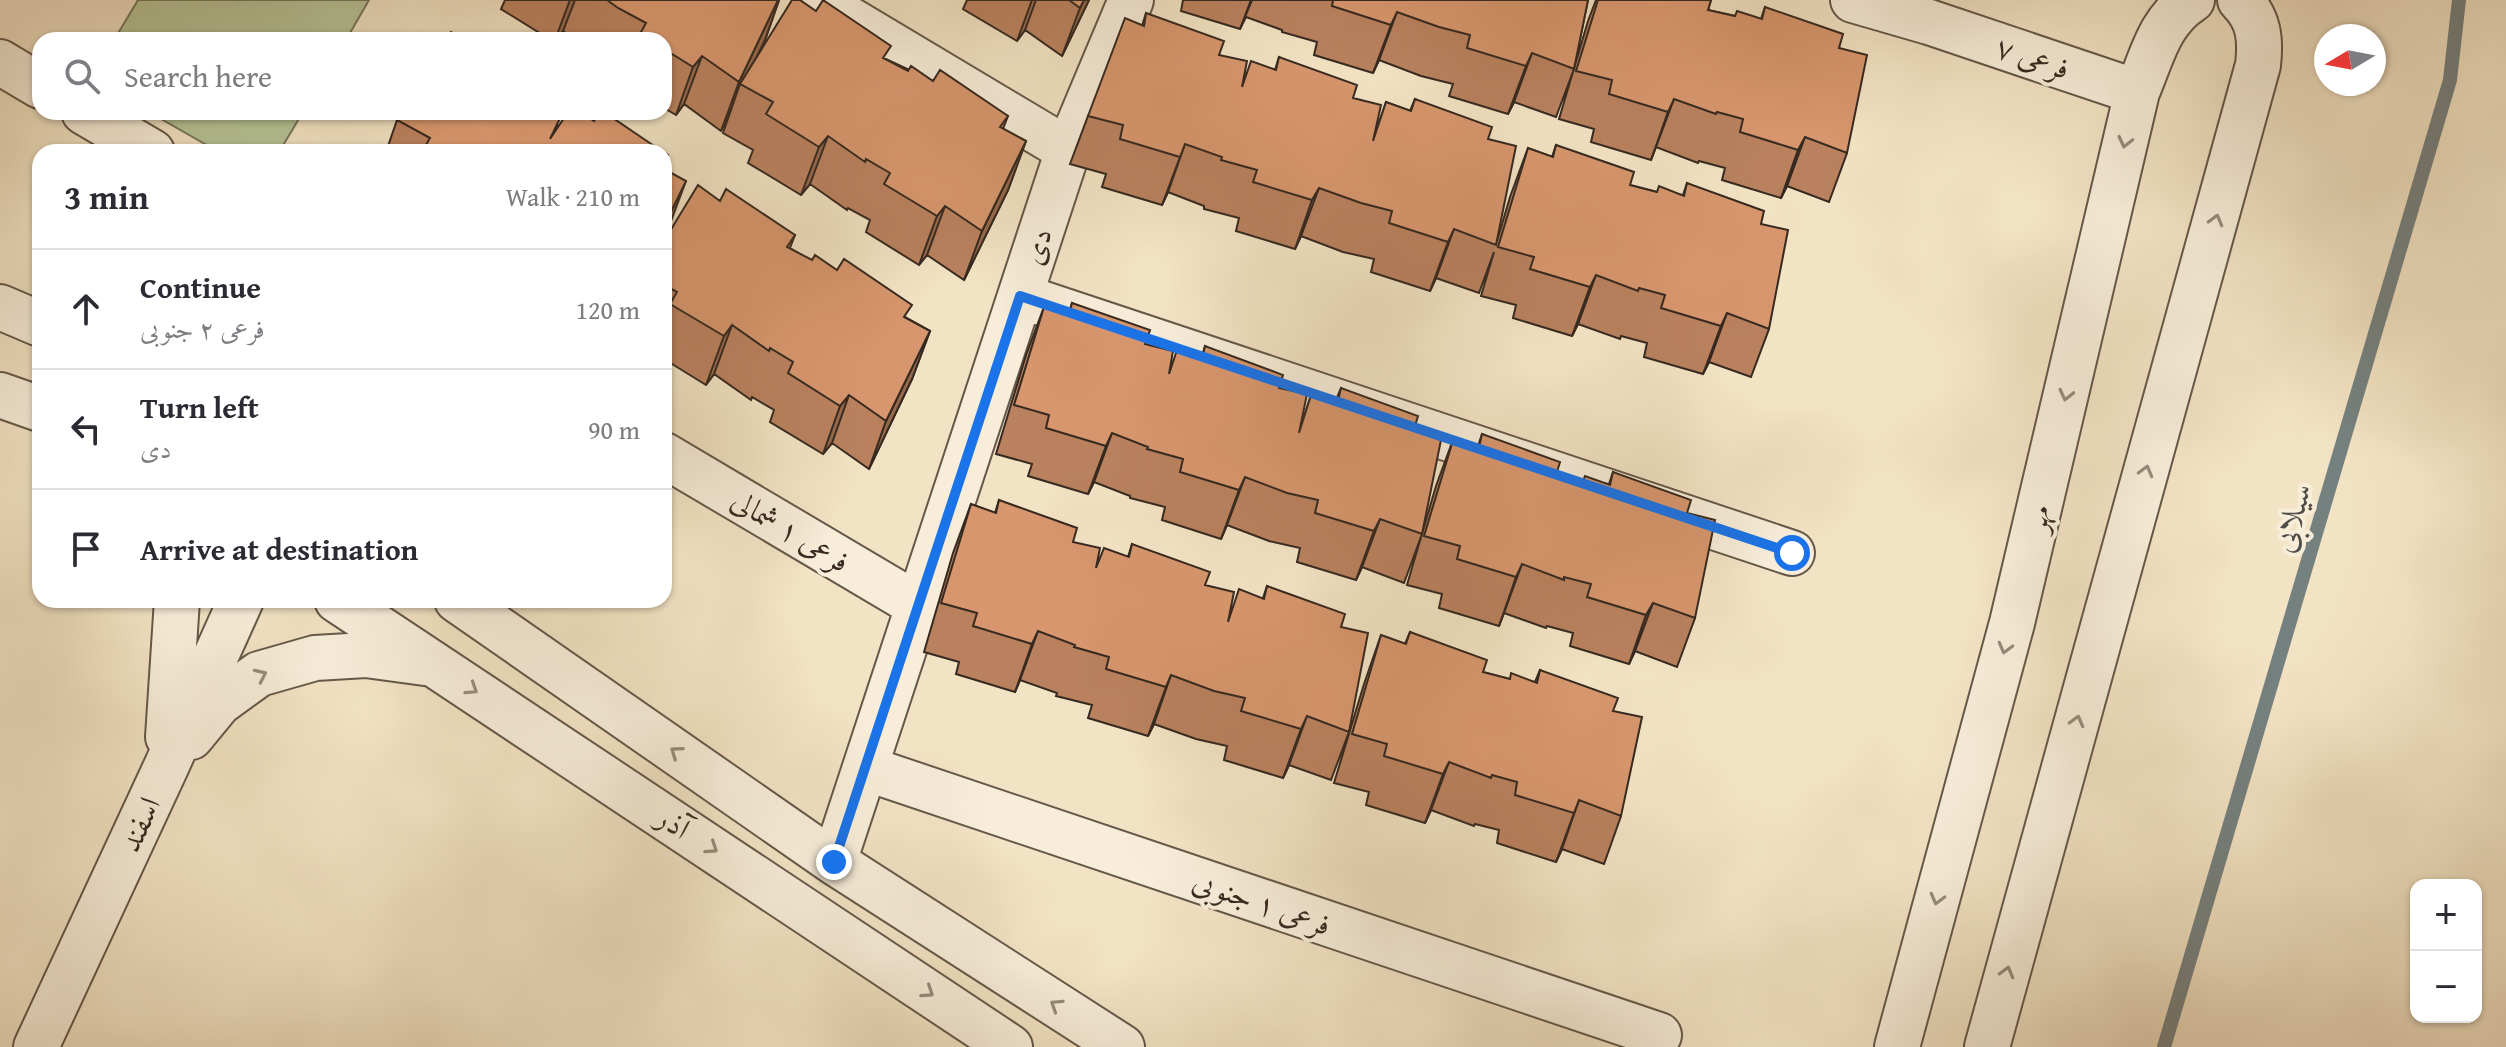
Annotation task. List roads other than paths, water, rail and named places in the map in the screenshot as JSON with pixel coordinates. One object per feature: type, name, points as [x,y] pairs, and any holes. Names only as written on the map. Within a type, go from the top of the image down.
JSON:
[{"type":"street","points":[[817,0],[1068,150]]},
{"type":"street","name":"دی","points":[[834,862],[1068,150],[1131,0]]},
{"type":"street","name":"فرعی ۷","points":[[1853,0],[1911,11],[2137,92]]},
{"type":"street","name":"مهر","points":[[1897,1047],[2012,623],[2137,92],[2165,23],[2192,0]]},
{"type":"street","points":[[1987,1047],[2258,65],[2259,27],[2240,0]]},
{"type":"street","points":[[0,62],[32,81]]},
{"type":"street","points":[[98,120],[138,144]]},
{"type":"street","points":[[1020,296],[1792,553]]},
{"type":"street","points":[[0,307],[32,321]]},
{"type":"street","points":[[0,395],[32,406]]},
{"type":"street","name":"فرعی ۱ شمالی","points":[[672,460],[919,606]]},
{"type":"street","points":[[166,767],[176,608]]},
{"type":"street","name":"اسفند","points":[[36,1047],[237,608]]},
{"type":"street","name":"آذر","points":[[349,608],[1010,1047]]},
{"type":"street","name":"آذر","points":[[469,608],[834,862],[1122,1047]]},
{"type":"street","points":[[166,767],[219,703],[259,674],[315,658],[353,655],[435,664]]},
{"type":"street","name":"فرعی ۱ جنوبی","points":[[865,768],[1659,1035]]},
{"type":"waterway","name":"سیلابی","points":[[2164,1047],[2450,80],[2459,0]]}]
